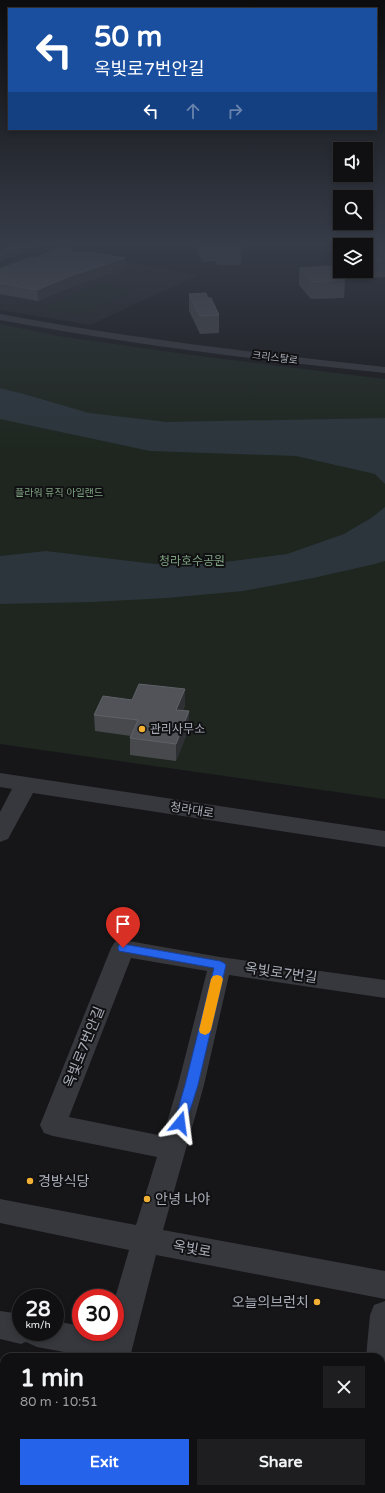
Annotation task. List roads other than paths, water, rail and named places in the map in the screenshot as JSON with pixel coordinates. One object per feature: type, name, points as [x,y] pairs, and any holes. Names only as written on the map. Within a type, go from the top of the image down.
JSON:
[{"type":"street","name":"크리스탈로","points":[[0,317],[55,327],[192,347],[385,370]]},
{"type":"street","name":"청라대로","points":[[0,780],[385,839]]},
{"type":"street","points":[[0,834],[26,785]]},
{"type":"street","name":"옥빛로7번안길","points":[[173,1149],[53,1125],[123,948],[220,965]]},
{"type":"street","points":[[64,1339],[115,1352],[191,1085],[220,965]]},
{"type":"street","name":"옥빛로7번길","points":[[220,965],[385,989]]},
{"type":"street","name":"옥빛로","points":[[0,1211],[385,1285]]},
{"type":"street","points":[[382,1353],[385,1315]]},
{"type":"street","points":[[0,1325],[12,1327]]},
{"type":"place","name":"관리사무소","points":[[142,729]]},
{"type":"place","name":"경방식당","points":[[30,1181]]},
{"type":"place","name":"안녕 나야","points":[[147,1199]]},
{"type":"place","name":"오늘의브런치","points":[[317,1302]]},
{"type":"park label","name":"플라워 뮤직 아일랜드","points":[[59,493]]},
{"type":"park label","name":"청라호수공원","points":[[192,561]]}]
